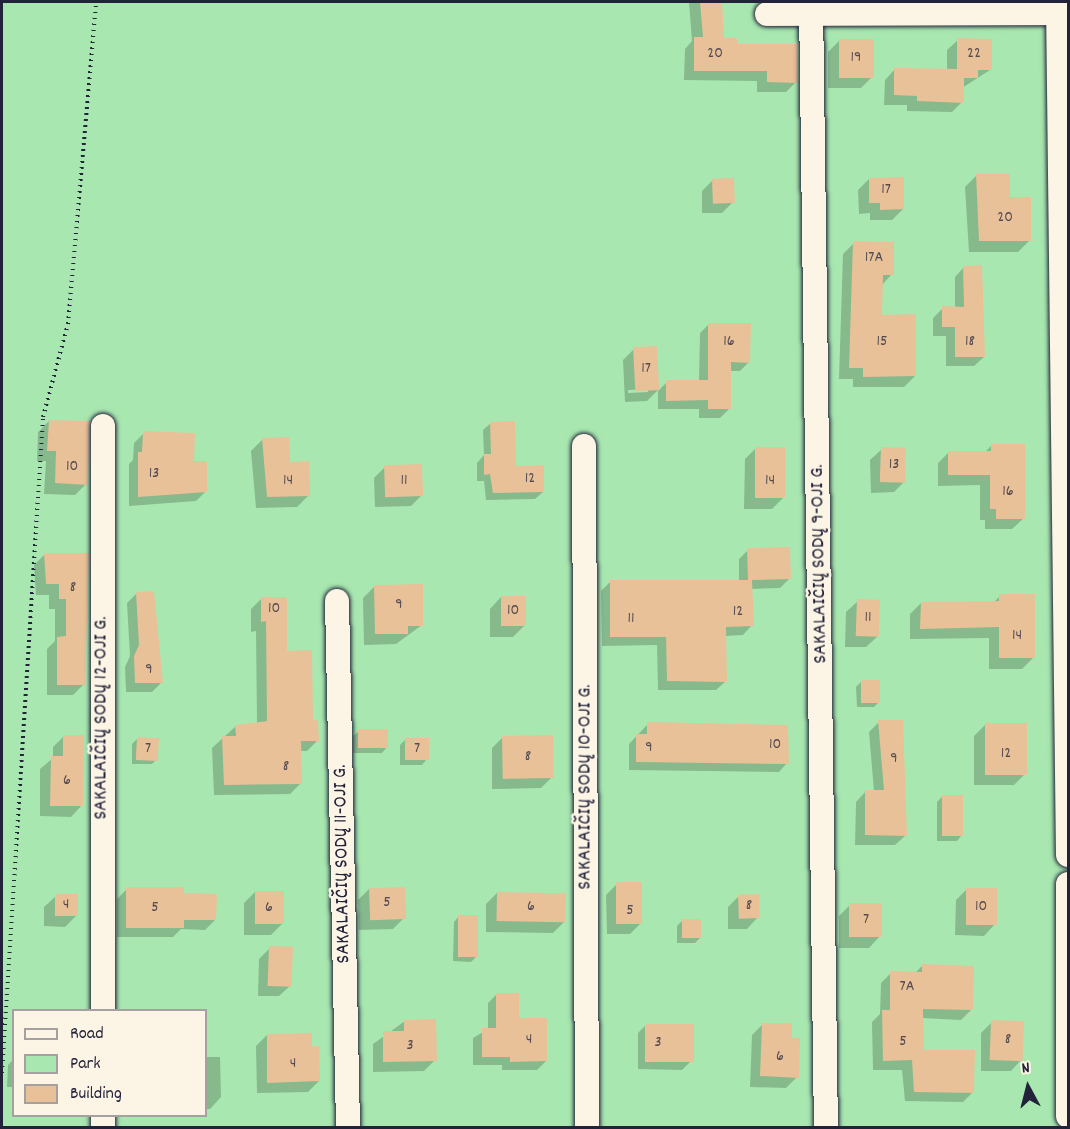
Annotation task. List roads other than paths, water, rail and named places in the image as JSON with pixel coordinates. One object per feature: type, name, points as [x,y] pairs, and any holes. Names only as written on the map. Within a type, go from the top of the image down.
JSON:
[{"type":"street","points":[[767,14],[811,7],[1062,9],[1068,855]]},
{"type":"street","name":"SAKALAIČIŲ SODŲ 9-OJI G.","points":[[811,7],[826,1128]]},
{"type":"street","name":"SAKALAIČIŲ SODŲ 12-OJI G.","points":[[103,426],[103,1009]]},
{"type":"street","name":"SAKALAIČIŲ SODŲ 10-OJI G.","points":[[584,446],[587,1128]]},
{"type":"street","name":"SAKALAIČIŲ SODŲ 11-OJI G.","points":[[337,601],[348,1128]]},
{"type":"street","points":[[1068,884],[1068,1116]]}]
